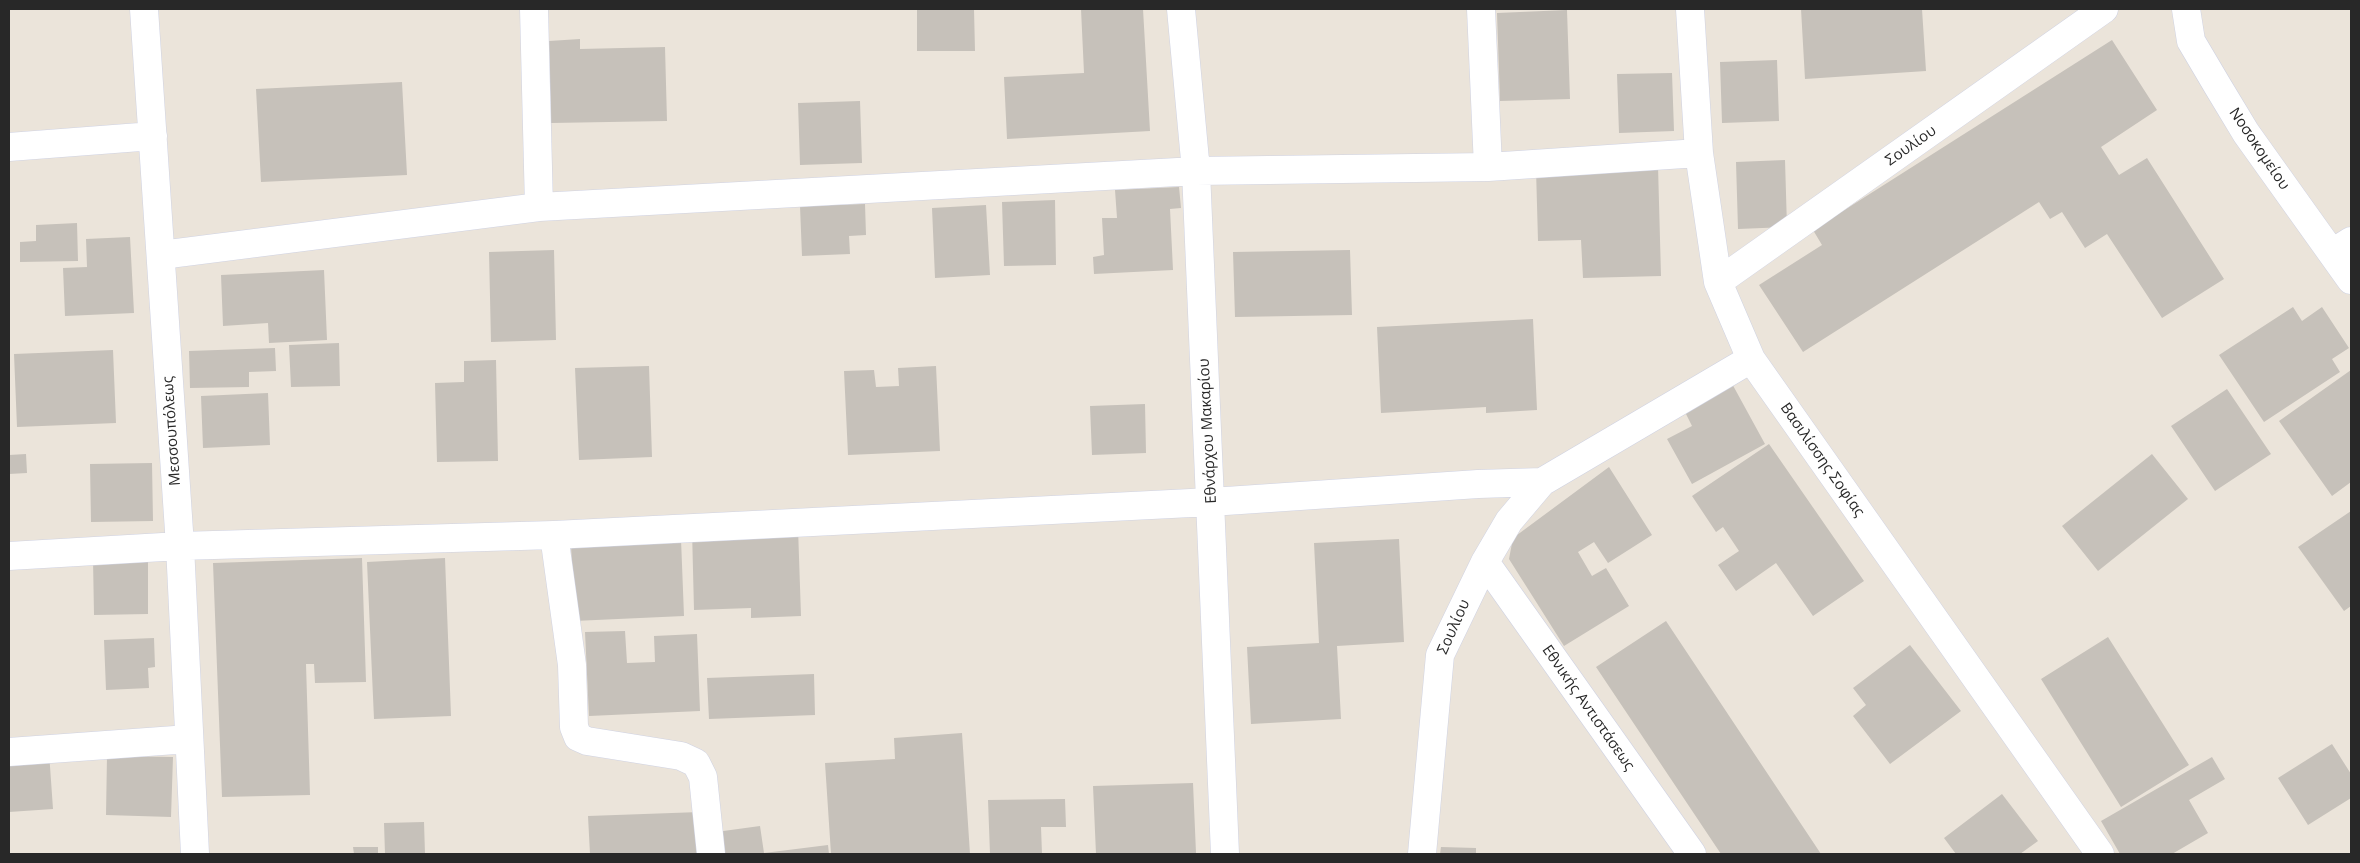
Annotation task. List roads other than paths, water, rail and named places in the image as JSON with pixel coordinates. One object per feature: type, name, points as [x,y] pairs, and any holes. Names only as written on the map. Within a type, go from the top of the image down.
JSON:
[{"type":"street","name":"Μεσσουπόλεως","points":[[144,9],[180,546],[195,854]]},
{"type":"street","points":[[534,9],[539,207]]},
{"type":"street","name":"Εθνάρχου Μακαρίου","points":[[1181,9],[1196,171],[1225,854]]},
{"type":"street","points":[[1481,9],[1488,167]]},
{"type":"street","name":"Βασιλίσσης Σοφίας","points":[[1690,9],[1699,153],[1718,282],[1751,359],[2100,854]]},
{"type":"street","name":"Σουλίου","points":[[1718,282],[2104,9]]},
{"type":"street","name":"Νοσοκομείου","points":[[2186,9],[2191,41],[2216,85],[2246,133],[2341,247],[2351,280]]},
{"type":"street","points":[[9,147],[153,136]]},
{"type":"street","points":[[161,255],[539,207],[1196,171],[1488,167],[1699,153]]},
{"type":"street","name":"Σουλίου","points":[[1422,854],[1440,655],[1485,562],[1509,521],[1542,482],[1751,359]]},
{"type":"street","name":"Σουλίου","points":[[9,556],[180,546],[554,535],[1211,502],[1478,484],[1542,482]]},
{"type":"street","points":[[554,535],[572,665],[574,727],[578,737],[587,742],[681,756],[696,763],[703,777],[711,854]]},
{"type":"street","name":"Εθνικής Αντιστάσεως","points":[[1485,562],[1692,854]]},
{"type":"street","points":[[9,752],[188,739]]}]
